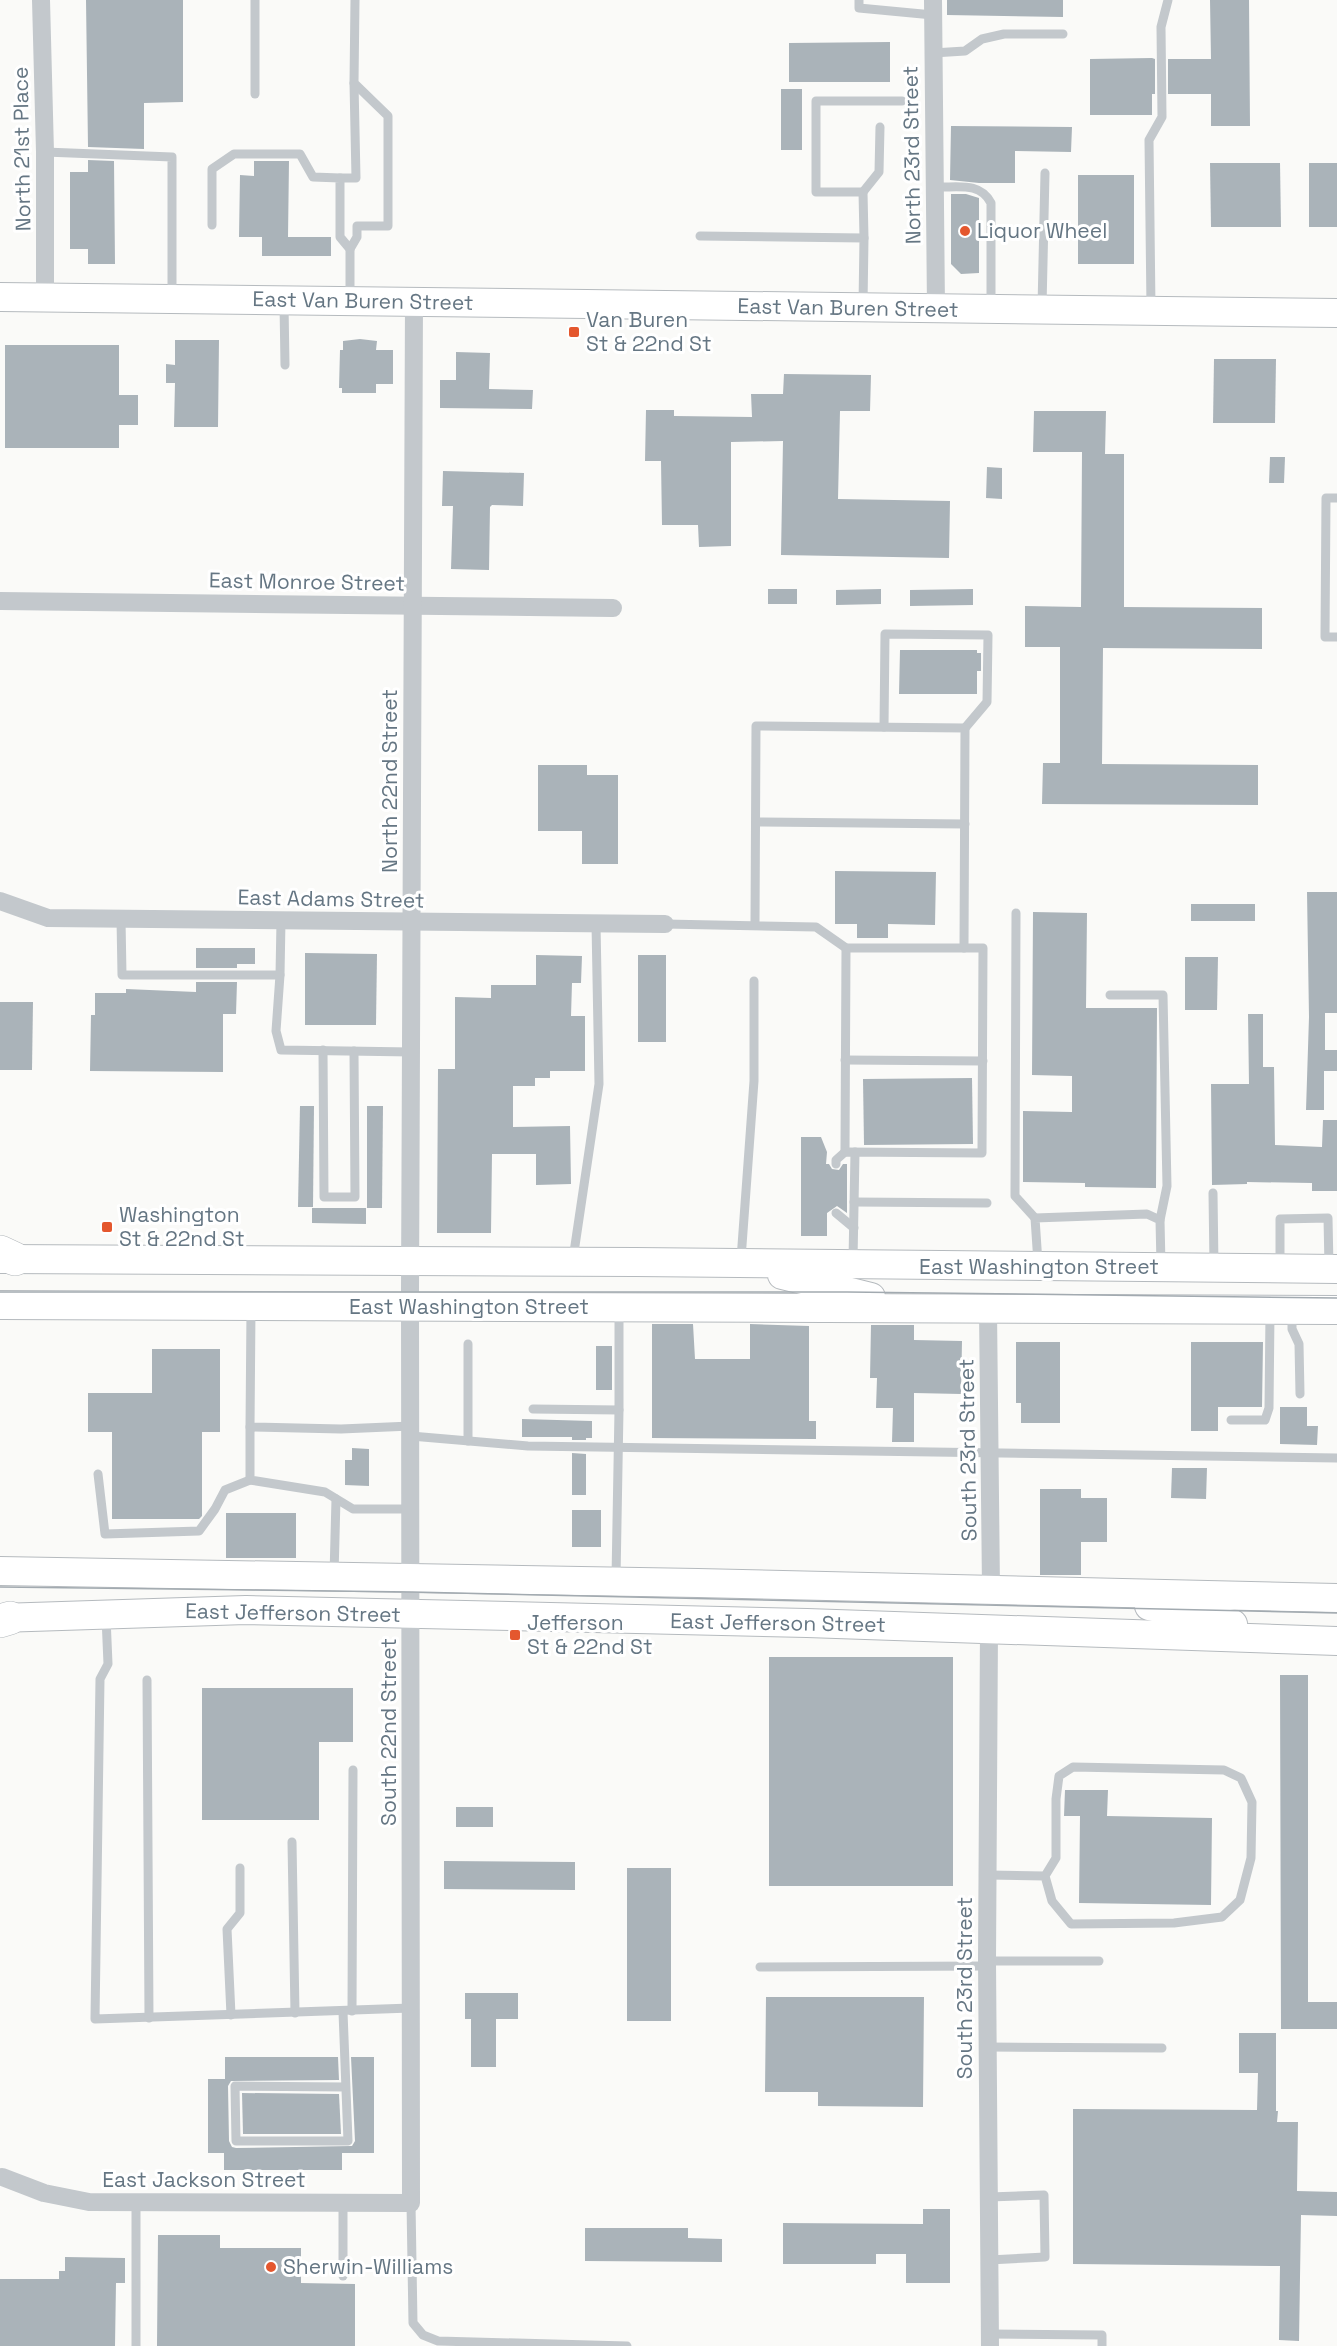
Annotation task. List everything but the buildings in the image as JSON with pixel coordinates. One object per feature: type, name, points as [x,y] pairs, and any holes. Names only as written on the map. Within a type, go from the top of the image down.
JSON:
[{"type":"main road","name":"East Van Buren Street","points":[[0,297],[1337,313]]},
{"type":"main road","name":"East Washington Street","points":[[5,1257],[1333,1269]]},
{"type":"main road","name":"East Washington Street","points":[[740,1264],[847,1292],[938,1309]]},
{"type":"main road","name":"East Washington Street","points":[[0,1305],[1337,1310]]},
{"type":"main road","name":"East Jefferson Street","points":[[0,1570],[616,1581],[1337,1598]]},
{"type":"main road","name":"East Jefferson Street","points":[[1083,1592],[1305,1640]]},
{"type":"main road","name":"East Jefferson Street","points":[[3,1619],[246,1610],[807,1623],[1337,1641]]},
{"type":"street","name":"North 21st Place","points":[[41,0],[45,152],[45,297]]},
{"type":"street","name":"North 23rd Street","points":[[933,7],[936,309]]},
{"type":"street","name":"North 22nd Street","points":[[411,1261],[414,302]]},
{"type":"street","name":"East Monroe Street","points":[[0,602],[613,608]]},
{"type":"street","name":"East Adams Street","points":[[0,901],[48,918],[665,924]]},
{"type":"street","name":"South 22nd Street","points":[[411,1261],[411,2203]]},
{"type":"street","name":"South 23rd Street","points":[[988,1310],[991,1589]]},
{"type":"street","name":"South 23rd Street","points":[[989,1629],[987,1963],[990,2340]]},
{"type":"street","name":"East Jackson Street","points":[[2,2177],[44,2193],[89,2202],[411,2203]]},
{"type":"lane","points":[[255,0],[255,94]]},
{"type":"lane","points":[[212,225],[212,169],[234,154],[300,154],[313,177],[356,178],[354,0]]},
{"type":"lane","points":[[859,0],[859,8],[933,7]]},
{"type":"lane","points":[[1151,311],[1149,140],[1162,117],[1161,27],[1168,0]]},
{"type":"lane","points":[[933,53],[965,51],[982,39],[1004,34],[1063,34]]},
{"type":"lane","points":[[350,301],[350,249],[357,237],[357,226],[388,226],[388,116],[354,83]]},
{"type":"lane","points":[[862,192],[816,192],[816,101],[902,101]]},
{"type":"lane","points":[[863,307],[862,192],[879,172],[880,127]]},
{"type":"lane","points":[[45,152],[172,157],[172,299]]},
{"type":"lane","points":[[1042,310],[1045,173]]},
{"type":"lane","points":[[340,178],[340,237],[350,249]]},
{"type":"lane","points":[[935,188],[978,188],[986,194],[991,203],[991,310]]},
{"type":"lane","points":[[700,236],[864,238]]},
{"type":"lane","points":[[284,300],[285,365]]},
{"type":"lane","points":[[1337,498],[1326,498],[1325,637],[1337,637]]},
{"type":"lane","points":[[884,727],[885,634],[988,635],[987,702],[965,728],[964,948]]},
{"type":"lane","points":[[755,926],[756,726],[965,728]]},
{"type":"lane","points":[[756,822],[965,824]]},
{"type":"lane","points":[[1016,914],[1015,1196],[1035,1218],[1038,1267]]},
{"type":"lane","points":[[121,919],[122,975],[280,975]]},
{"type":"lane","points":[[281,921],[276,1031],[281,1050],[412,1052]]},
{"type":"lane","points":[[572,1262],[599,1084],[596,924]]},
{"type":"lane","points":[[665,924],[816,927],[846,948],[983,948],[982,1153],[850,1152],[836,1160],[836,1164]]},
{"type":"lane","points":[[846,948],[845,1060],[854,1202],[853,1266]]},
{"type":"lane","points":[[740,1264],[754,1081],[754,981]]},
{"type":"lane","points":[[1110,995],[1163,995],[1167,1186],[1160,1220],[1161,1268]]},
{"type":"lane","points":[[323,1050],[324,1197],[355,1197],[354,1051]]},
{"type":"lane","points":[[845,1060],[983,1061]]},
{"type":"lane","points":[[1213,1193],[1214,1268]]},
{"type":"lane","points":[[854,1202],[987,1203]]},
{"type":"lane","points":[[836,1213],[854,1228]]},
{"type":"lane","points":[[1035,1218],[1147,1214],[1160,1220]]},
{"type":"lane","points":[[1280,1268],[1280,1219],[1328,1218],[1333,1269]]},
{"type":"lane","points":[[250,1480],[251,1307]]},
{"type":"lane","points":[[616,1581],[619,1308]]},
{"type":"lane","points":[[1281,1310],[1299,1344],[1300,1394]]},
{"type":"lane","points":[[1231,1420],[1265,1420],[1269,1408],[1281,1310]]},
{"type":"lane","points":[[468,1344],[468,1441]]},
{"type":"lane","points":[[533,1409],[619,1410]]},
{"type":"lane","points":[[250,1427],[411,1431],[468,1441],[528,1446],[1337,1458]]},
{"type":"lane","points":[[98,1474],[105,1534],[199,1531],[225,1490],[250,1480],[325,1492],[353,1509],[411,1509]]},
{"type":"lane","points":[[334,1576],[336,1499]]},
{"type":"lane","points":[[106,1614],[108,1664],[100,1679],[95,2019],[411,2008]]},
{"type":"lane","points":[[147,1680],[149,2018]]},
{"type":"lane","points":[[1073,1767],[1224,1770],[1241,1778],[1252,1802],[1251,1858],[1240,1900],[1222,1917],[1174,1923],[1071,1924],[1052,1901],[1045,1876],[1056,1858],[1056,1799],[1059,1776],[1073,1767]]},
{"type":"lane","points":[[345,2087],[235,2086],[236,2141],[348,2142],[345,2087],[353,1770]]},
{"type":"lane","points":[[292,1842],[295,2013]]},
{"type":"lane","points":[[231,2015],[227,1929],[240,1913],[240,1868]]},
{"type":"lane","points":[[988,1875],[1045,1876]]},
{"type":"lane","points":[[760,1967],[1099,1961]]},
{"type":"lane","points":[[988,2048],[1162,2048]]},
{"type":"lane","points":[[989,2197],[1044,2195],[1045,2257],[989,2260]]},
{"type":"lane","points":[[136,2202],[136,2346]]},
{"type":"lane","points":[[343,2203],[343,2276]]},
{"type":"lane","points":[[411,2203],[413,2323],[423,2335],[438,2341],[627,2346]]},
{"type":"lane","points":[[990,2340],[1102,2335],[1102,2346]]},
{"type":"tram line","points":[[0,1292],[847,1292],[1337,1298]]},
{"type":"tram line","points":[[0,1587],[412,1592],[1337,1613]]},
{"type":"place","name":"Liquor Wheel","points":[[965,231]]},
{"type":"place","name":"Van Buren St & 22nd St","points":[[574,332]]},
{"type":"place","name":"Washington St & 22nd St","points":[[107,1227]]},
{"type":"place","name":"Jefferson St & 22nd St","points":[[515,1635]]},
{"type":"place","name":"Sherwin-Williams","points":[[271,2267]]}]
